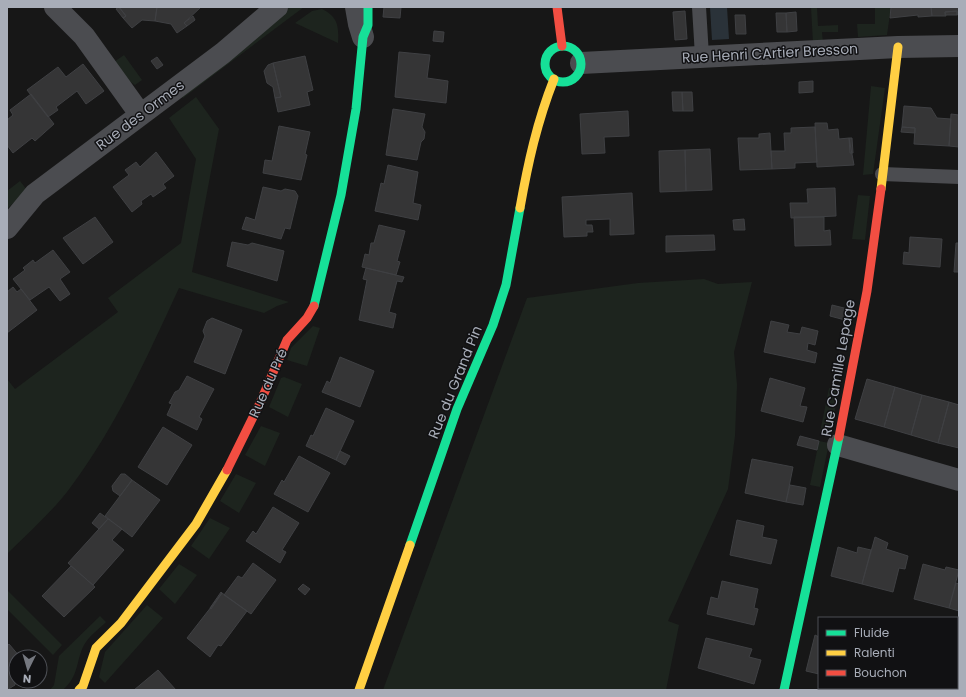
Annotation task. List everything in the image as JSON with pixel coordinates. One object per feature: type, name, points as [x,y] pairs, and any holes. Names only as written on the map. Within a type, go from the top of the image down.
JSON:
[{"type":"street","points":[[55,7],[84,36],[140,114]]},
{"type":"street","name":"Rue des Ormes","points":[[7,228],[35,194],[140,114],[224,53],[276,7]]},
{"type":"street","name":"Rue du Pré","points":[[356,7],[363,36]]},
{"type":"street","name":"Rue du Pré","points":[[82,689],[96,648],[121,623],[196,524],[231,462],[260,403],[287,340],[307,318],[315,304],[325,268],[356,109],[363,36],[368,25],[368,7]]},
{"type":"street","points":[[556,7],[562,46]]},
{"type":"street","points":[[562,46],[573,48],[577,52],[581,63],[577,75],[566,81],[554,79],[546,69],[547,56],[556,47],[562,46]]},
{"type":"street","name":"Rue Henri CArtier Bresson","points":[[581,63],[898,47],[959,46]]},
{"type":"street","name":"Rue Camille Lepage","points":[[784,690],[806,581],[838,445],[867,291],[898,47]]},
{"type":"street","name":"Rue du Grand Pin","points":[[359,690],[457,409],[493,325],[506,285],[531,148],[541,111],[554,79]]},
{"type":"street","points":[[838,445],[959,480]]},
{"type":"lane","points":[[700,7],[702,56]]},
{"type":"lane","points":[[882,174],[959,177]]},
{"type":"shaded area","points":[[289,7],[304,7],[183,98],[181,95],[265,29]]},
{"type":"shaded area","points":[[710,7],[727,7],[729,39],[712,40]]},
{"type":"shaded area","points":[[811,7],[817,7],[818,26],[838,25],[838,32],[822,32],[823,43],[813,43]]},
{"type":"shaded area","points":[[875,7],[891,7],[887,35],[858,37],[857,24],[875,24]]},
{"type":"shaded area","points":[[322,9],[331,15],[338,27],[338,43],[295,23],[312,11]]},
{"type":"shaded area","points":[[124,55],[142,80],[135,85],[129,81],[114,62]]},
{"type":"shaded area","points":[[871,86],[885,88],[873,174],[863,175]]},
{"type":"shaded area","points":[[196,97],[219,129],[192,272],[289,302],[264,313],[179,288],[130,391],[87,464],[56,505],[7,554],[7,379],[15,389],[118,312],[108,298],[181,243],[196,159],[169,118]]},
{"type":"shaded area","points":[[20,181],[27,190],[7,209],[7,191]]},
{"type":"shaded area","points":[[858,195],[870,196],[865,240],[852,239]]},
{"type":"shaded area","points":[[704,279],[718,284],[752,282],[734,352],[737,385],[735,436],[728,489],[668,621],[679,625],[666,690],[383,690],[527,298],[638,283]]},
{"type":"shaded area","points":[[313,326],[320,328],[307,366],[287,360],[291,348]]},
{"type":"shaded area","points":[[284,377],[302,384],[288,417],[269,407],[281,378]]},
{"type":"shaded area","points":[[829,388],[839,390],[830,435],[820,432]]},
{"type":"shaded area","points":[[261,426],[280,433],[265,466],[245,455]]},
{"type":"shaded area","points":[[819,441],[829,443],[820,487],[810,485]]},
{"type":"shaded area","points":[[236,474],[256,483],[239,513],[220,501]]},
{"type":"shaded area","points":[[210,518],[230,528],[209,559],[191,546]]},
{"type":"shaded area","points":[[179,564],[197,575],[175,604],[159,589]]},
{"type":"shaded area","points":[[7,590],[62,645],[53,655],[7,609]]},
{"type":"shaded area","points":[[147,605],[163,618],[105,683],[99,677],[105,652]]},
{"type":"shaded area","points":[[100,616],[106,622],[84,645],[72,679],[63,690],[50,690],[54,685],[59,656]]},
{"type":"building","points":[[119,7],[157,7],[155,21],[142,20],[132,28],[123,18],[126,16]]},
{"type":"building","points":[[119,7],[126,16],[123,18],[116,9]]},
{"type":"building","points":[[157,7],[201,7],[184,23],[187,26],[177,33],[171,24],[155,21]]},
{"type":"building","points":[[384,7],[401,7],[400,18],[383,17]]},
{"type":"building","points":[[891,7],[931,7],[932,16],[918,17],[918,15],[890,18]]},
{"type":"building","points":[[931,7],[959,7],[959,14],[957,15],[957,11],[945,12],[946,16],[932,16]]},
{"type":"building","points":[[685,11],[687,39],[675,40],[673,12]]},
{"type":"building","points":[[957,11],[957,15],[945,15],[945,12]]},
{"type":"building","points":[[796,12],[797,31],[787,32],[786,13]]},
{"type":"building","points":[[776,13],[786,13],[787,32],[777,32]]},
{"type":"building","points":[[735,15],[745,15],[746,34],[736,34]]},
{"type":"building","points":[[193,16],[195,20],[187,26],[184,23]]},
{"type":"building","points":[[434,31],[444,32],[443,42],[433,41]]},
{"type":"building","points":[[399,52],[430,55],[427,78],[448,81],[446,103],[395,97]]},
{"type":"building","points":[[305,56],[313,90],[307,92],[310,105],[278,112],[275,98],[281,97],[273,63]]},
{"type":"building","points":[[157,57],[163,65],[157,69],[151,61]]},
{"type":"building","points":[[273,63],[281,97],[275,98],[273,87],[267,83],[264,71],[268,65]]},
{"type":"building","points":[[83,64],[104,91],[86,104],[77,91],[56,107],[58,110],[48,117],[27,90],[58,67],[66,77]]},
{"type":"building","points":[[813,81],[813,92],[799,93],[799,82]]},
{"type":"building","points":[[672,92],[682,92],[683,111],[673,111]]},
{"type":"building","points":[[682,92],[692,92],[693,111],[683,111]]},
{"type":"building","points":[[31,94],[54,124],[35,141],[32,138],[13,153],[7,145],[7,120],[13,115],[10,110]]},
{"type":"building","points":[[904,106],[931,108],[937,118],[951,119],[949,146],[914,144],[915,128],[902,127]]},
{"type":"building","points":[[393,109],[425,114],[422,127],[425,132],[424,139],[421,142],[417,160],[386,155]]},
{"type":"building","points":[[628,111],[629,136],[604,137],[605,153],[582,154],[580,114]]},
{"type":"building","points":[[951,114],[959,115],[959,147],[949,146]]},
{"type":"building","points":[[815,123],[827,123],[828,130],[838,129],[839,139],[849,138],[854,165],[817,167]]},
{"type":"building","points":[[279,126],[310,132],[305,154],[307,155],[301,180],[263,173],[265,160],[272,161]]},
{"type":"building","points":[[815,127],[817,162],[795,163],[795,168],[772,169],[771,151],[785,151],[784,133],[791,133],[791,128]]},
{"type":"building","points":[[902,127],[915,128],[915,133],[901,132]]},
{"type":"building","points":[[770,133],[772,169],[740,170],[738,138],[759,138],[759,134]]},
{"type":"building","points":[[849,138],[852,138],[853,153],[850,153]]},
{"type":"building","points":[[710,149],[712,190],[686,191],[685,150]]},
{"type":"building","points":[[685,150],[686,191],[660,192],[659,151]]},
{"type":"building","points":[[156,152],[174,176],[163,184],[166,188],[153,197],[151,194],[141,201],[142,204],[132,212],[113,187],[129,175],[125,170],[136,162],[140,167]]},
{"type":"building","points":[[388,165],[418,172],[413,203],[421,205],[418,220],[375,211],[381,183],[384,184]]},
{"type":"building","points":[[263,187],[281,191],[285,189],[295,191],[298,196],[290,229],[285,228],[281,239],[242,229],[246,217],[255,220]]},
{"type":"building","points":[[835,188],[836,216],[791,218],[790,203],[808,203],[807,189]]},
{"type":"building","points":[[632,193],[634,234],[610,235],[610,219],[586,220],[586,225],[592,225],[593,232],[587,232],[587,236],[564,237],[562,197]]},
{"type":"building","points":[[95,217],[113,242],[83,264],[63,238]]},
{"type":"building","points":[[794,217],[824,217],[824,231],[830,230],[831,245],[795,246]]},
{"type":"building","points":[[744,219],[745,230],[734,230],[733,220]]},
{"type":"building","points":[[379,225],[405,231],[397,261],[400,262],[396,275],[362,267],[365,254],[369,255],[371,243],[374,243]]},
{"type":"building","points":[[714,235],[715,250],[666,252],[666,236]]},
{"type":"building","points":[[910,237],[942,239],[940,267],[903,264],[904,252],[909,253]]},
{"type":"building","points":[[232,242],[248,245],[252,243],[284,251],[277,281],[227,266]]},
{"type":"building","points":[[956,243],[959,243],[959,272],[954,272]]},
{"type":"building","points":[[53,250],[70,272],[60,279],[70,294],[60,301],[49,287],[30,300],[13,279],[25,270],[23,268],[33,260],[35,263]]},
{"type":"building","points":[[366,268],[404,277],[402,282],[397,281],[389,312],[396,314],[393,328],[359,320],[367,280],[363,279]]},
{"type":"building","points":[[13,287],[17,292],[21,289],[37,310],[7,333],[7,292]]},
{"type":"building","points":[[832,305],[848,309],[845,320],[830,316]]},
{"type":"building","points":[[212,318],[242,330],[225,374],[194,362],[205,336],[203,331],[207,321]]},
{"type":"building","points":[[771,321],[789,325],[787,332],[800,334],[802,327],[818,331],[815,345],[808,343],[807,350],[817,353],[815,363],[764,352]]},
{"type":"building","points":[[340,357],[374,371],[360,407],[322,392],[327,381],[330,383]]},
{"type":"building","points":[[187,376],[214,389],[199,417],[202,419],[197,430],[167,415],[172,404],[169,403]]},
{"type":"building","points":[[770,378],[805,388],[800,406],[807,407],[803,422],[761,411]]},
{"type":"building","points":[[867,379],[895,387],[884,427],[855,419]]},
{"type":"building","points":[[895,387],[922,395],[911,435],[884,427]]},
{"type":"building","points":[[922,395],[949,402],[938,443],[911,435]]},
{"type":"building","points":[[949,402],[959,405],[959,448],[938,443]]},
{"type":"building","points":[[326,408],[354,421],[336,460],[306,446],[311,435],[313,436]]},
{"type":"building","points":[[163,427],[192,445],[167,485],[138,467]]},
{"type":"building","points":[[800,436],[819,441],[817,450],[797,445]]},
{"type":"building","points":[[340,451],[350,456],[345,465],[336,460]]},
{"type":"building","points":[[299,456],[330,473],[308,512],[274,494],[282,480],[284,482]]},
{"type":"building","points":[[752,459],[793,467],[786,502],[745,493]]},
{"type":"building","points":[[121,474],[125,474],[132,480],[120,496],[113,491],[112,486]]},
{"type":"building","points":[[132,480],[160,500],[132,537],[105,516]]},
{"type":"building","points":[[790,485],[806,488],[803,505],[786,502]]},
{"type":"building","points":[[273,507],[299,523],[282,550],[286,552],[280,563],[246,541],[253,531],[256,534]]},
{"type":"building","points":[[100,513],[108,519],[99,529],[92,523]]},
{"type":"building","points":[[108,519],[122,529],[112,540],[124,550],[93,585],[68,563]]},
{"type":"building","points":[[737,520],[764,526],[762,537],[777,540],[771,564],[730,555]]},
{"type":"building","points":[[875,537],[888,543],[886,549],[908,556],[905,569],[899,568],[893,592],[862,584]]},
{"type":"building","points":[[838,547],[857,553],[858,547],[871,550],[862,584],[831,576]]},
{"type":"building","points":[[253,563],[276,580],[251,614],[224,595],[238,576],[242,578]]},
{"type":"building","points":[[923,564],[945,570],[946,567],[959,570],[949,608],[914,599]]},
{"type":"building","points":[[71,566],[95,587],[64,617],[42,596]]},
{"type":"building","points":[[722,581],[758,589],[754,608],[758,609],[754,625],[707,614],[711,597],[718,599]]},
{"type":"building","points":[[956,583],[959,584],[959,611],[949,608]]},
{"type":"building","points":[[303,584],[310,589],[305,595],[298,589]]},
{"type":"building","points":[[221,592],[222,593],[211,609],[210,608]]},
{"type":"building","points":[[222,593],[247,611],[221,646],[218,645],[210,657],[187,638]]},
{"type":"building","points":[[815,635],[818,636],[818,674],[806,671]]},
{"type":"building","points":[[706,638],[752,649],[749,657],[761,660],[754,684],[698,668]]},
{"type":"building","points":[[9,644],[13,649],[8,649],[9,689],[7,690],[7,646]]},
{"type":"building","points":[[158,670],[176,690],[134,690]]},
{"type":"building","points":[[959,680],[959,690],[937,690],[958,689]]},
{"type":"building","points":[[901,689],[938,689],[937,690]]},
{"type":"traffic: fast","points":[[314,306],[341,195],[356,109],[363,37],[368,25],[368,7]]},
{"type":"traffic: fast","points":[[563,46],[573,49],[578,54],[581,64],[578,74],[573,79],[563,82],[553,79],[548,74],[545,64],[548,54],[553,49],[563,46]]},
{"type":"traffic: fast","points":[[410,545],[457,409],[493,325],[506,285],[520,208]]},
{"type":"traffic: fast","points":[[784,690],[839,437]]},
{"type":"traffic: slow","points":[[881,189],[898,47]]},
{"type":"traffic: slow","points":[[520,208],[534,143],[554,79]]},
{"type":"traffic: slow","points":[[79,690],[83,686],[96,648],[121,623],[196,524],[227,470]]},
{"type":"traffic: slow","points":[[359,690],[410,545]]},
{"type":"traffic: jam","points":[[557,7],[562,46]]},
{"type":"traffic: jam","points":[[839,437],[867,291],[881,189]]},
{"type":"traffic: jam","points":[[227,470],[260,403],[287,340],[307,318],[314,306]]}]
